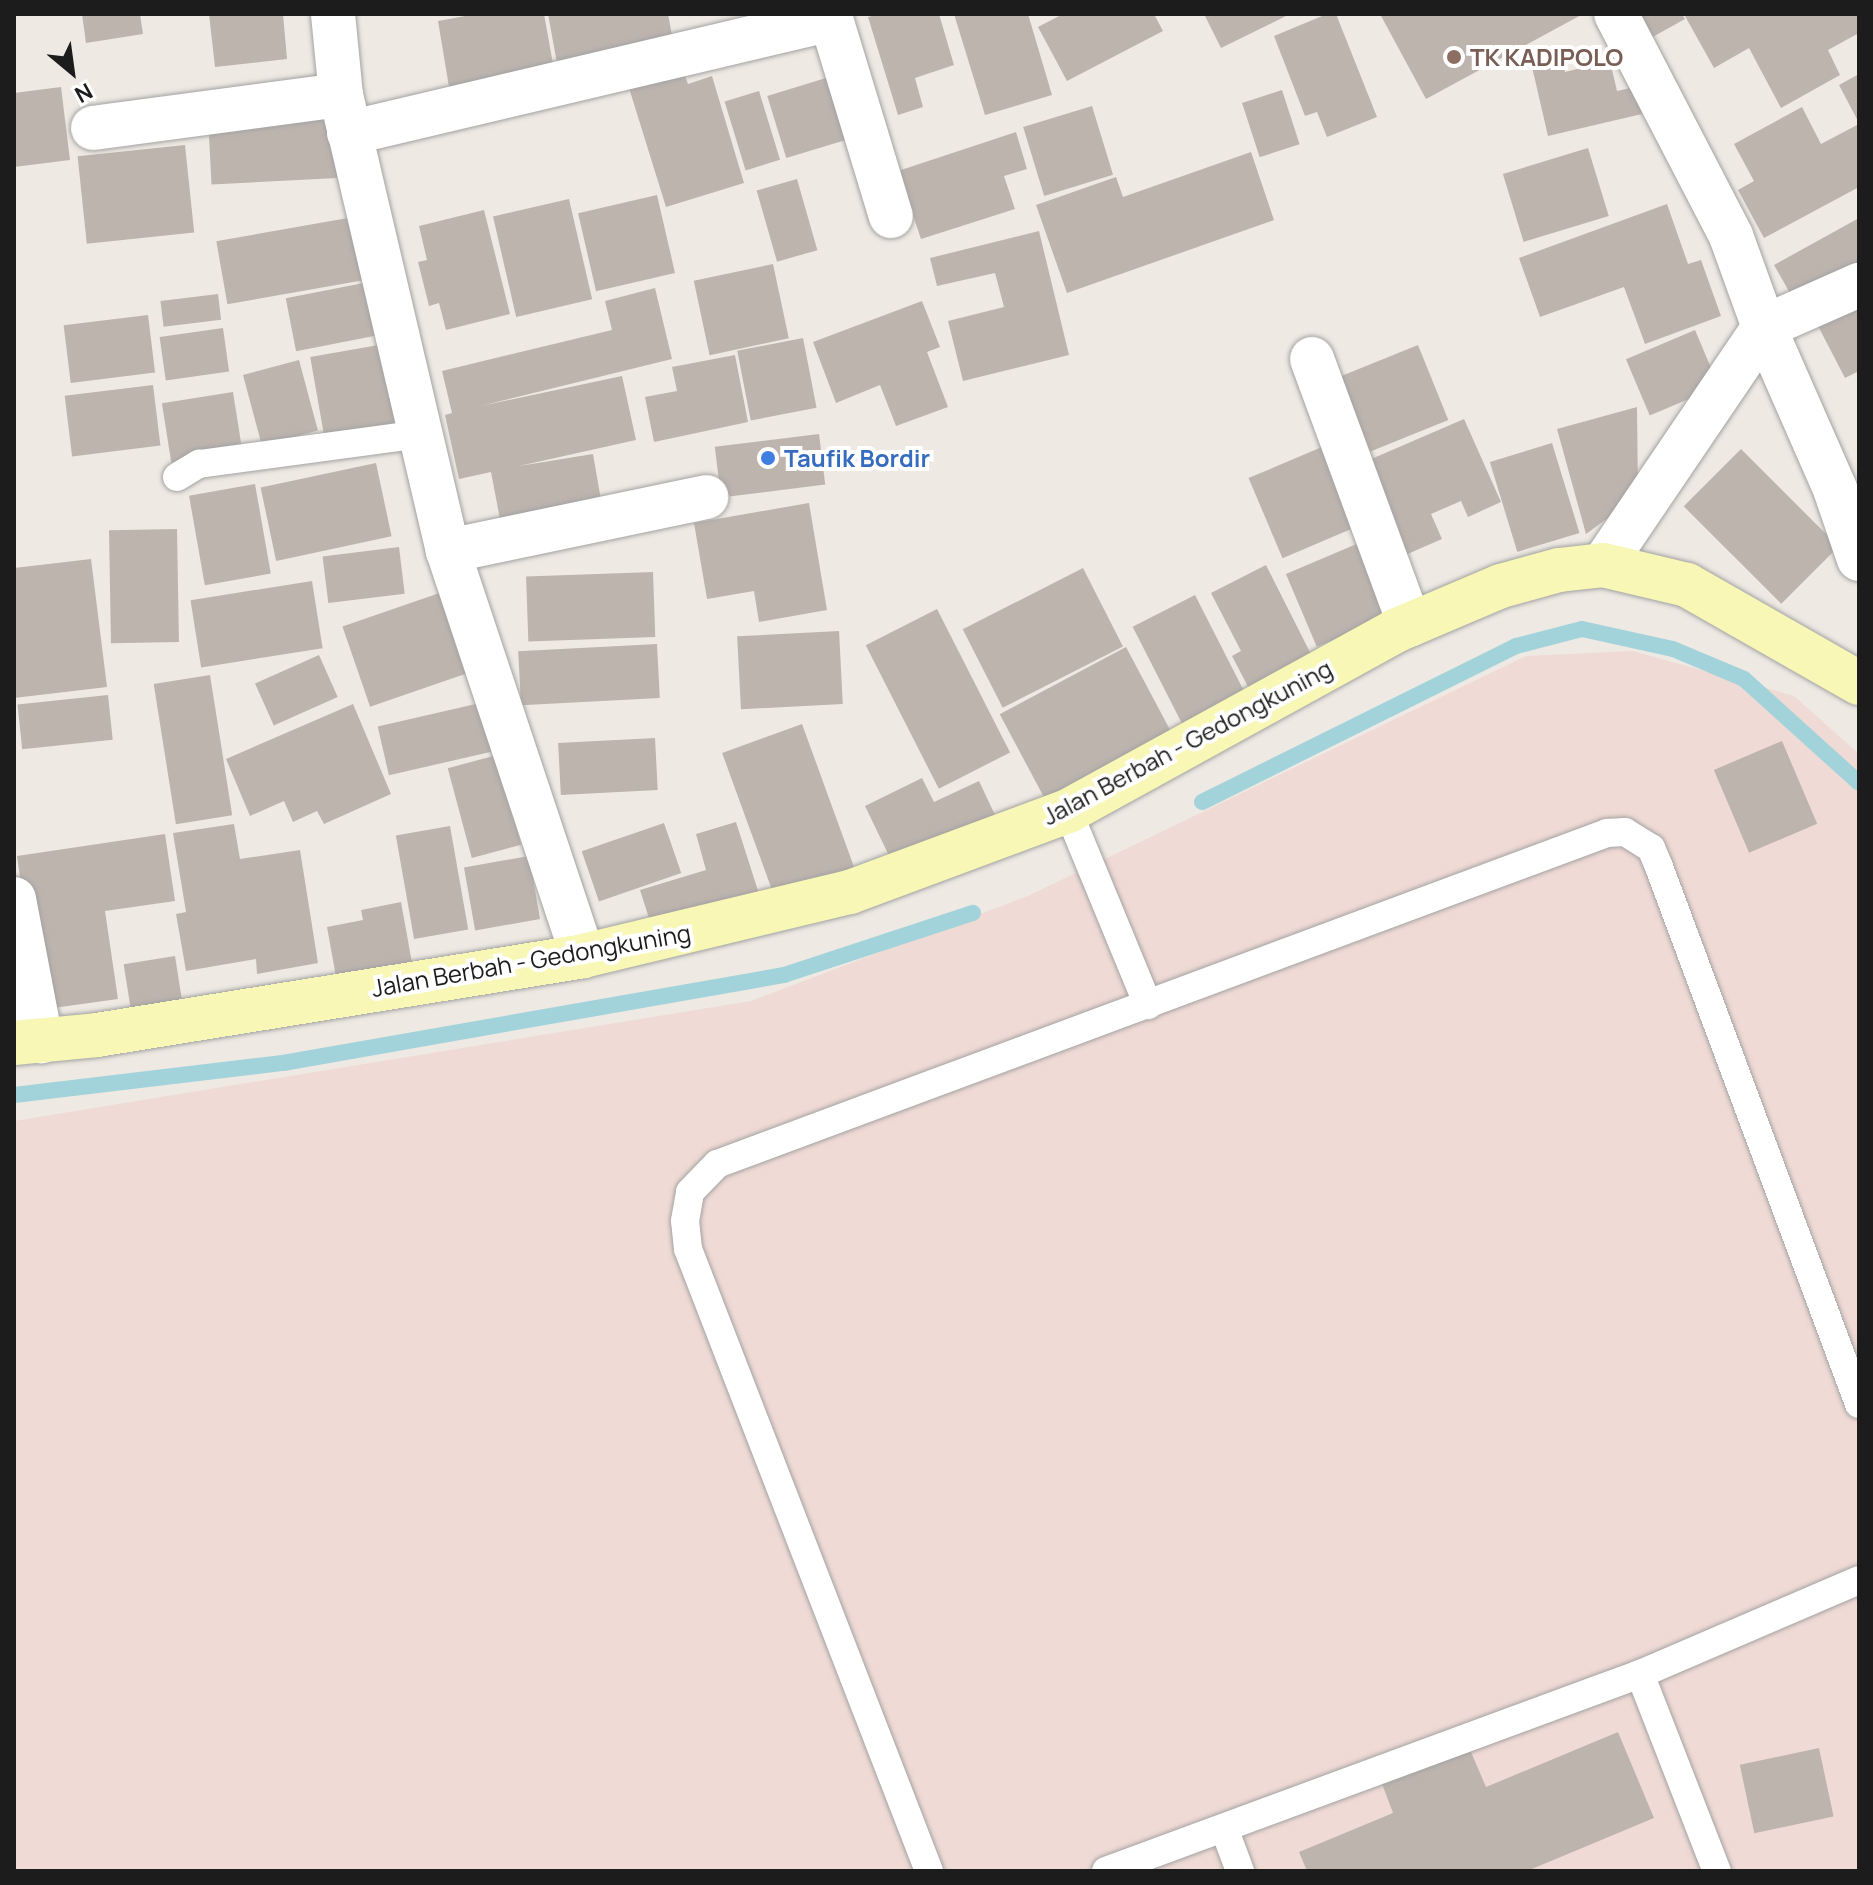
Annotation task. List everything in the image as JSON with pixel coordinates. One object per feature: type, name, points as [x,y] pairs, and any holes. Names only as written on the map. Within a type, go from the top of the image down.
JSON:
[{"type":"main road","name":"Jalan Berbah - Gedongkuning","points":[[27,1042],[583,956],[850,892],[1068,811],[1410,625],[1501,586],[1603,565],[1687,585],[1859,683]]},
{"type":"street","points":[[333,14],[345,114],[448,551],[583,956]]},
{"type":"street","points":[[1616,14],[1731,236],[1764,327],[1847,484],[1859,559]]},
{"type":"street","points":[[93,128],[345,114],[831,17],[891,216]]},
{"type":"street","points":[[1603,565],[1764,327],[1859,285]]},
{"type":"street","points":[[1312,359],[1410,625]]},
{"type":"street","points":[[448,551],[706,497]]},
{"type":"street","points":[[14,899],[27,1042]]},
{"type":"lane","points":[[177,477],[199,464],[422,434]]},
{"type":"lane","points":[[1068,811],[1148,1005]]},
{"type":"lane","points":[[929,1871],[688,1249],[685,1221],[690,1192],[717,1164],[1607,833],[1638,836],[1659,867],[1859,1404]]},
{"type":"lane","points":[[1106,1871],[1640,1674],[1859,1580]]},
{"type":"lane","points":[[1640,1674],[1717,1871]]},
{"type":"lane","points":[[1224,1828],[1240,1871]]},
{"type":"shaded area","points":[[1633,651],[1794,696],[1859,754],[1859,1871],[14,1871],[14,1121],[751,1001],[1028,896],[1526,656]]},
{"type":"building","points":[[82,14],[140,14],[143,34],[86,43]]},
{"type":"building","points":[[209,14],[283,14],[287,59],[215,67]]},
{"type":"building","points":[[476,14],[544,14],[555,75],[450,93],[438,21]]},
{"type":"building","points":[[548,14],[668,14],[675,51],[559,74]]},
{"type":"building","points":[[879,14],[939,14],[954,65],[915,78],[923,107],[898,115],[868,17]]},
{"type":"building","points":[[954,14],[1028,14],[1052,95],[985,115]]},
{"type":"building","points":[[1063,14],[1154,14],[1163,31],[1067,81],[1038,27]]},
{"type":"building","points":[[1204,14],[1285,14],[1286,16],[1221,48]]},
{"type":"building","points":[[1327,14],[1336,14],[1377,117],[1327,137],[1317,112],[1305,116],[1274,36]]},
{"type":"building","name":"TK KADIPOLO","points":[[1380,14],[1583,14],[1426,99]]},
{"type":"building","points":[[1635,14],[1682,14],[1685,19],[1649,39]]},
{"type":"building","points":[[1859,14],[1859,33],[1828,50],[1840,75],[1781,108],[1749,48],[1714,68],[1685,16]]},
{"type":"building","points":[[1559,47],[1565,72],[1610,61],[1617,91],[1635,87],[1642,114],[1548,136],[1529,54]]},
{"type":"building","points":[[683,71],[688,84],[712,76],[744,183],[666,207],[629,88]]},
{"type":"building","points":[[839,74],[858,136],[786,158],[767,96]]},
{"type":"building","points":[[1859,74],[1859,123],[1839,85]]},
{"type":"building","points":[[61,87],[70,160],[14,167],[14,93]]},
{"type":"building","points":[[1282,90],[1300,144],[1260,157],[1242,103]]},
{"type":"building","points":[[759,91],[780,160],[746,170],[725,102]]},
{"type":"building","points":[[1092,106],[1113,175],[1044,196],[1023,127]]},
{"type":"building","points":[[1802,107],[1821,144],[1859,124],[1859,187],[1764,238],[1738,190],[1754,181],[1734,144]]},
{"type":"building","points":[[334,114],[337,178],[212,185],[208,121]]},
{"type":"building","points":[[1016,132],[1027,169],[1004,176],[1015,209],[921,239],[898,171]]},
{"type":"building","points":[[185,145],[194,233],[87,244],[78,156]]},
{"type":"building","points":[[1588,148],[1609,216],[1524,242],[1503,174]]},
{"type":"building","points":[[1251,152],[1274,220],[1067,293],[1036,205],[1116,177],[1123,197]]},
{"type":"building","points":[[797,179],[817,250],[777,262],[757,191]]},
{"type":"building","points":[[657,195],[675,273],[596,291],[578,213]]},
{"type":"building","points":[[569,199],[592,299],[516,317],[493,217]]},
{"type":"building","points":[[1667,204],[1688,264],[1701,260],[1721,316],[1645,344],[1624,287],[1540,317],[1519,258]]},
{"type":"building","points":[[484,210],[510,314],[446,330],[439,303],[429,306],[418,262],[427,260],[419,226]]},
{"type":"building","points":[[365,215],[376,278],[227,304],[216,241]]},
{"type":"building","points":[[1859,218],[1859,267],[1795,302],[1774,265]]},
{"type":"building","points":[[1039,231],[1069,355],[963,381],[948,321],[1004,307],[995,273],[937,286],[930,258]]},
{"type":"building","points":[[773,264],[789,338],[710,355],[694,281]]},
{"type":"building","points":[[379,280],[389,333],[296,351],[286,298]]},
{"type":"building","points":[[655,288],[672,359],[481,406],[622,376],[636,440],[519,466],[593,454],[604,517],[503,535],[491,472],[459,479],[445,415],[452,413],[442,371],[612,330],[605,301]]},
{"type":"building","points":[[218,294],[221,320],[164,327],[160,301]]},
{"type":"building","points":[[922,301],[940,347],[927,352],[948,407],[896,426],[880,385],[836,403],[813,342]]},
{"type":"building","points":[[1859,303],[1859,371],[1845,378],[1817,324]]},
{"type":"building","points":[[148,315],[155,373],[71,383],[64,325]]},
{"type":"building","points":[[223,328],[229,372],[166,380],[160,337]]},
{"type":"building","points":[[1695,330],[1719,386],[1650,415],[1626,359]]},
{"type":"building","points":[[803,338],[817,408],[751,420],[737,351]]},
{"type":"building","points":[[390,343],[404,424],[324,438],[310,357]]},
{"type":"building","points":[[1418,345],[1448,420],[1370,452],[1340,376]]},
{"type":"building","points":[[735,355],[748,422],[654,442],[645,397],[677,391],[672,367]]},
{"type":"building","points":[[299,360],[318,431],[262,446],[243,375]]},
{"type":"building","points":[[153,385],[160,446],[72,456],[65,396]]},
{"type":"building","points":[[233,392],[242,451],[171,463],[162,403]]},
{"type":"building","points":[[1637,407],[1638,496],[1586,534],[1557,429]]},
{"type":"building","points":[[1464,419],[1501,502],[1468,517],[1461,501],[1431,514],[1442,539],[1403,556],[1362,463]]},
{"type":"building","points":[[819,434],[825,485],[721,497],[715,447]]},
{"type":"building","points":[[1336,441],[1370,521],[1283,558],[1249,478]]},
{"type":"building","points":[[1552,443],[1579,533],[1517,552],[1490,462]]},
{"type":"building","points":[[1741,449],[1839,547],[1781,604],[1684,506]]},
{"type":"building","points":[[376,463],[392,536],[276,561],[261,488]]},
{"type":"building","points":[[255,484],[271,574],[205,585],[189,496]]},
{"type":"building","points":[[809,503],[827,610],[759,622],[754,591],[707,599],[694,523]]},
{"type":"building","points":[[177,529],[179,642],[111,643],[109,530]]},
{"type":"building","points":[[1366,540],[1397,613],[1317,647],[1286,574]]},
{"type":"building","points":[[399,547],[405,594],[328,603],[323,556]]},
{"type":"building","points":[[91,559],[107,687],[14,698],[14,568]]},
{"type":"building","points":[[1266,565],[1319,670],[1256,702],[1232,656],[1241,651],[1211,593]]},
{"type":"building","points":[[1083,568],[1123,646],[1003,708],[963,629]]},
{"type":"building","points":[[653,572],[655,637],[528,641],[526,576]]},
{"type":"building","points":[[312,581],[323,648],[201,667],[191,600]]},
{"type":"building","points":[[454,588],[482,668],[370,707],[342,626]]},
{"type":"building","points":[[1195,595],[1251,705],[1188,736],[1133,627]]},
{"type":"building","points":[[937,609],[1010,752],[939,789],[866,645]]},
{"type":"building","points":[[839,631],[843,704],[741,709],[737,636]]},
{"type":"building","points":[[657,644],[660,698],[521,705],[518,651]]},
{"type":"building","points":[[1126,647],[1175,740],[1049,807],[1000,714]]},
{"type":"building","points":[[319,655],[338,697],[274,725],[255,683]]},
{"type":"building","points":[[210,675],[232,815],[176,824],[154,684]]},
{"type":"building","points":[[108,695],[113,740],[22,749],[17,705]]},
{"type":"building","points":[[480,703],[491,752],[389,775],[378,727]]},
{"type":"building","points":[[353,704],[391,794],[324,824],[317,811],[293,822],[284,801],[250,816],[226,759]]},
{"type":"building","points":[[802,724],[858,879],[779,908],[722,753]]},
{"type":"building","points":[[655,738],[658,790],[561,795],[558,743]]},
{"type":"building","points":[[1782,741],[1817,824],[1749,853],[1714,770]]},
{"type":"building","points":[[497,755],[521,845],[472,858],[448,768]]},
{"type":"building","points":[[922,778],[934,802],[979,781],[995,815],[893,864],[865,806]]},
{"type":"building","points":[[736,822],[761,900],[654,934],[640,890],[706,870],[696,834]]},
{"type":"building","points":[[664,823],[681,873],[599,901],[582,851]]},
{"type":"building","points":[[234,824],[240,859],[300,850],[318,963],[257,974],[256,959],[186,971],[176,914],[186,912],[173,833]]},
{"type":"building","points":[[450,826],[468,929],[414,939],[396,836]]},
{"type":"building","points":[[165,834],[175,901],[105,911],[118,999],[39,1010],[17,856]]},
{"type":"building","points":[[529,856],[540,919],[475,930],[464,867]]},
{"type":"building","points":[[401,902],[412,963],[336,977],[327,927],[363,920],[361,910]]},
{"type":"building","points":[[175,956],[184,1011],[132,1019],[124,964]]},
{"type":"building","points":[[1618,1732],[1654,1818],[1527,1871],[1307,1871],[1299,1852],[1393,1813],[1381,1781],[1468,1745],[1486,1787]]},
{"type":"building","points":[[1819,1748],[1834,1816],[1754,1833],[1740,1765]]},
{"type":"waterway","points":[[1202,802],[1516,646],[1582,629],[1673,649],[1744,679],[1859,783]]},
{"type":"waterway","points":[[14,1095],[283,1063],[784,975],[973,913]]},
{"type":"place","name":"TK KADIPOLO","points":[[1454,57]]},
{"type":"place","name":"Taufik Bordir","points":[[768,458]]}]
